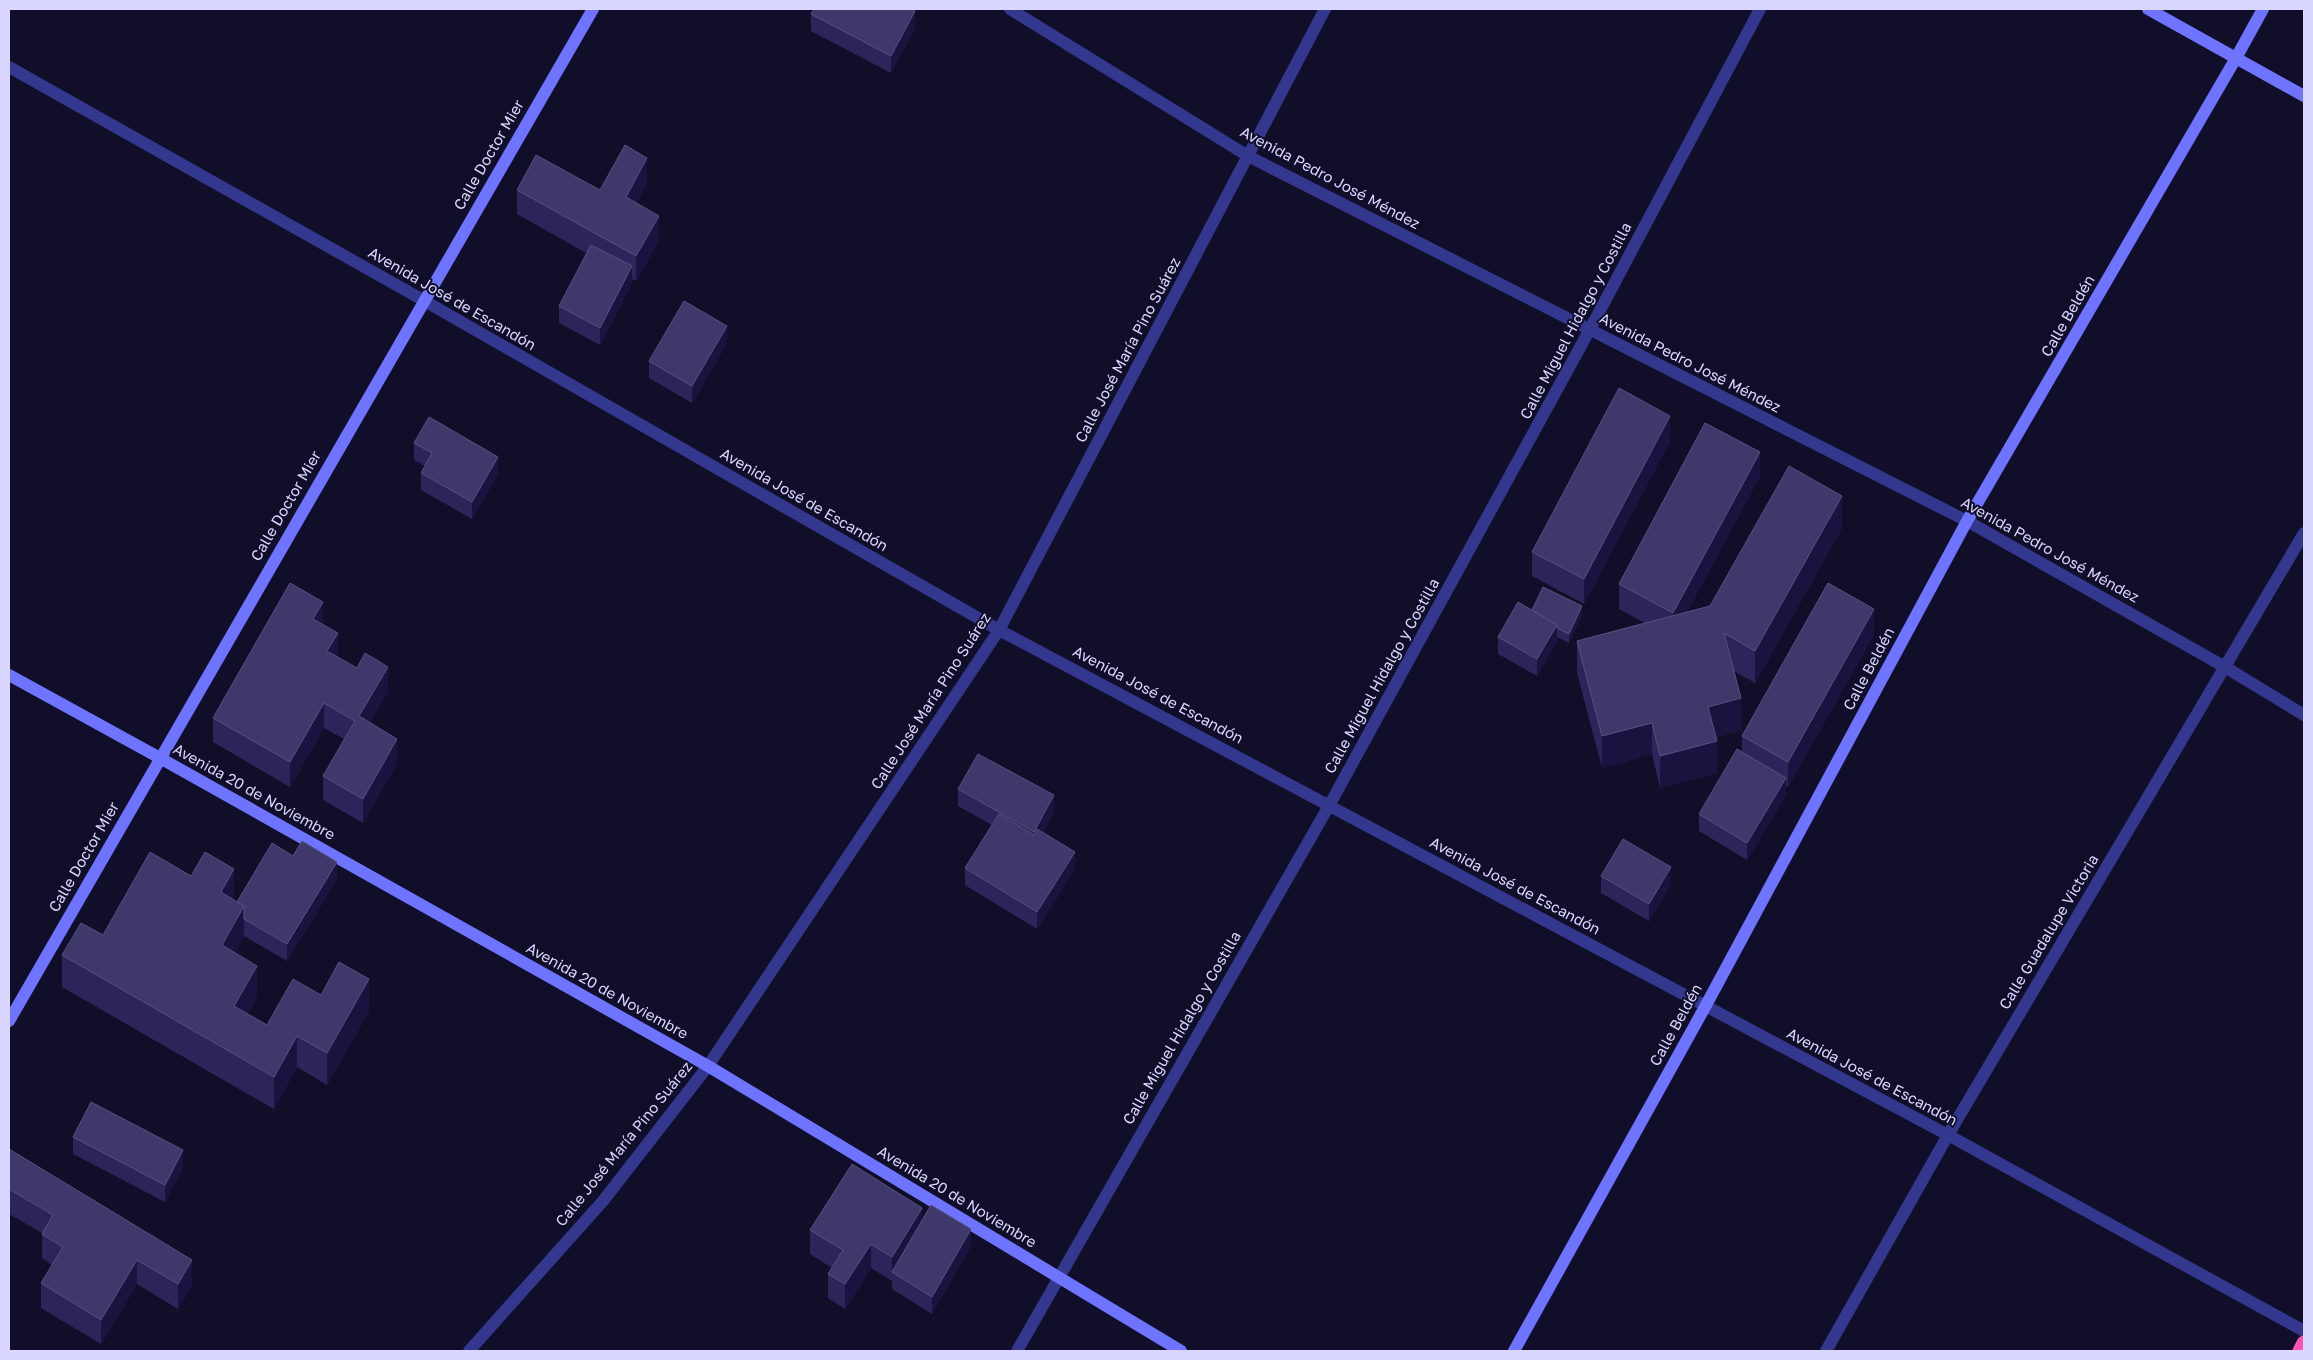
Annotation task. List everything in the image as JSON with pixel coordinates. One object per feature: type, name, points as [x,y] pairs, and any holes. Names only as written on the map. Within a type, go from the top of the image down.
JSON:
[{"type":"highway","points":[[2300,1351],[2304,1343]]},
{"type":"street","name":"Calle Doctor Mier","points":[[9,1020],[423,300],[593,9]]},
{"type":"street","name":"Avenida Pedro José Méndez","points":[[1010,9],[1248,156],[1589,331],[1967,521],[2225,667],[2304,715]]},
{"type":"street","name":"Calle José María Pino Suárez","points":[[470,1351],[603,1201],[708,1066],[999,630],[1325,9]]},
{"type":"street","name":"Calle Miguel Hidalgo y Costilla","points":[[1017,1351],[1058,1276],[1330,804],[1589,331],[1760,9]]},
{"type":"street","points":[[2148,9],[2304,96]]},
{"type":"street","name":"Calle Beldén","points":[[1514,1351],[1705,1007],[1967,521],[2236,58],[2262,9]]},
{"type":"street","name":"Avenida José de Escandón","points":[[9,67],[423,300],[999,630],[1330,804],[1948,1136],[2304,1331]]},
{"type":"street","name":"Calle Guadalupe Victoria","points":[[1826,1351],[1948,1136],[2304,533]]},
{"type":"street","name":"Avenida 20 de Noviembre","points":[[9,675],[708,1066],[1181,1351]]},
{"type":"building","points":[[814,9],[911,9],[915,11],[891,56],[811,14]]},
{"type":"building","points":[[625,145],[647,158],[626,197],[659,216],[636,256],[517,190],[536,155],[600,190]]},
{"type":"building","points":[[591,245],[632,266],[600,328],[559,306]]},
{"type":"building","points":[[684,301],[727,326],[692,386],[649,361]]},
{"type":"building","points":[[1619,388],[1670,416],[1584,579],[1532,552]]},
{"type":"building","points":[[429,417],[498,457],[472,502],[421,473],[432,453],[414,443]]},
{"type":"building","points":[[1705,423],[1760,452],[1673,613],[1619,584]]},
{"type":"building","points":[[1789,466],[1842,496],[1755,651],[1724,633],[1741,698],[1708,707],[1717,741],[1660,756],[1652,723],[1602,736],[1577,641],[1710,606]]},
{"type":"building","points":[[290,583],[323,602],[313,619],[338,633],[327,651],[357,668],[365,653],[388,667],[359,716],[397,739],[363,799],[323,776],[355,721],[324,703],[290,762],[213,718]]},
{"type":"building","points":[[1828,583],[1874,609],[1788,762],[1742,736]]},
{"type":"building","points":[[1543,587],[1582,606],[1569,634],[1532,610]]},
{"type":"building","points":[[1518,602],[1557,625],[1537,659],[1498,637]]},
{"type":"building","points":[[1737,749],[1786,778],[1747,843],[1699,814]]},
{"type":"building","points":[[978,754],[1054,795],[1034,832],[958,789]]},
{"type":"building","points":[[999,814],[1034,835],[1037,829],[1075,852],[1037,912],[965,868]]},
{"type":"building","points":[[1623,839],[1671,867],[1649,904],[1601,876]]},
{"type":"building","points":[[302,841],[337,862],[287,944],[244,919],[244,906],[237,902],[272,843],[293,856]]},
{"type":"building","points":[[150,852],[191,876],[205,852],[234,869],[221,892],[244,906],[222,945],[257,966],[234,1006],[267,1025],[293,979],[321,995],[339,962],[369,979],[327,1053],[297,1036],[274,1077],[62,955],[81,923],[103,935]]},
{"type":"building","points":[[91,1102],[183,1150],[165,1185],[73,1137]]},
{"type":"building","points":[[9,1149],[192,1260],[178,1284],[137,1260],[101,1320],[41,1283],[63,1247],[42,1234],[53,1215],[9,1189]]},
{"type":"building","points":[[852,1164],[922,1208],[892,1257],[871,1244],[845,1284],[828,1274],[843,1250],[810,1230]]},
{"type":"building","points":[[931,1205],[971,1229],[932,1297],[892,1272]]}]
